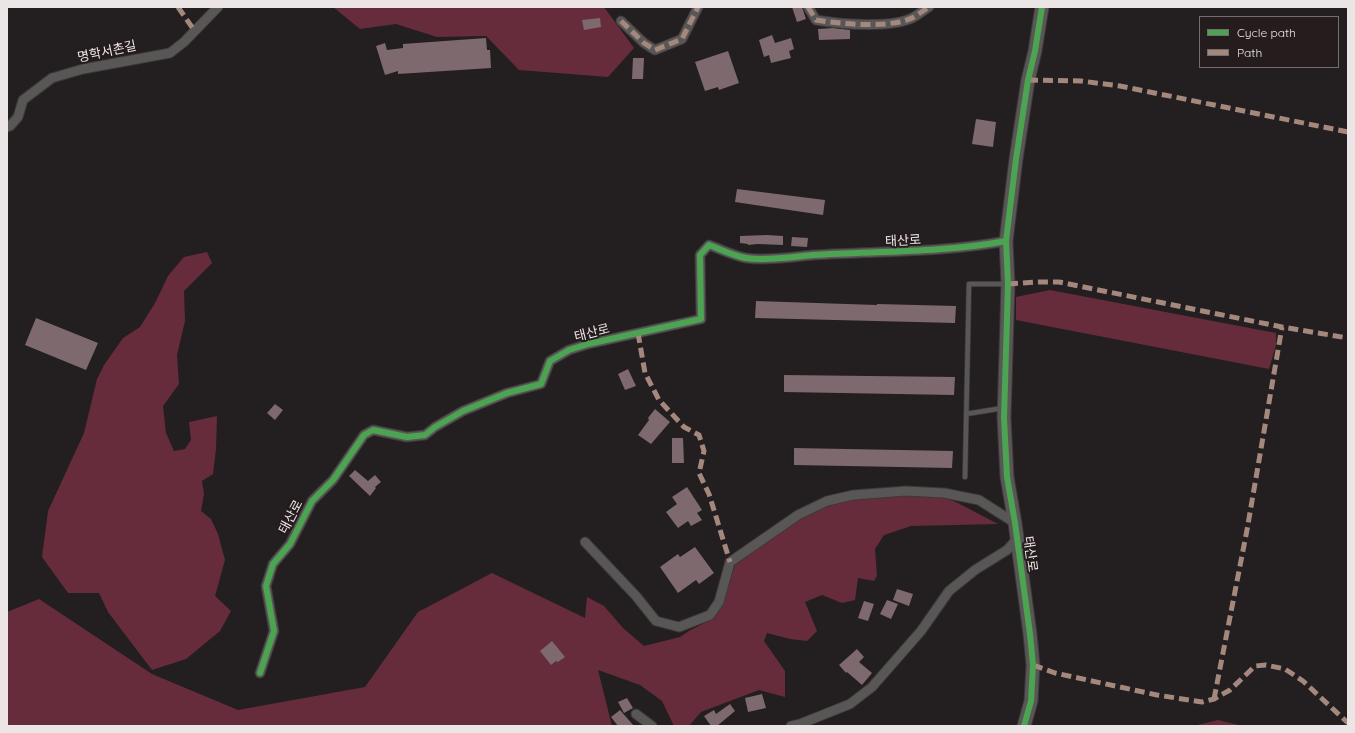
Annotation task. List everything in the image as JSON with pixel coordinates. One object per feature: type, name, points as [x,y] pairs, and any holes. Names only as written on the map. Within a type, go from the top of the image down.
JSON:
[{"type":"street","name":"명학서촌길","points":[[7,127],[10,126],[18,117],[23,100],[52,78],[90,68],[170,53],[184,42],[218,7]]},
{"type":"street","points":[[621,21],[655,50],[682,39],[698,7]]},
{"type":"street","points":[[808,7],[816,20],[836,23],[887,24],[913,18],[929,7]]},
{"type":"street","name":"태산로","points":[[1024,726],[1031,701],[1032,665],[1030,634],[1015,523],[1007,477],[1004,408],[1008,284],[1006,241],[1026,94],[1042,7]]},
{"type":"street","name":"태산로","points":[[260,673],[274,632],[266,586],[273,564],[290,544],[312,501],[333,480],[364,436],[374,430],[407,437],[425,435],[435,427],[463,411],[508,393],[541,384],[550,361],[569,350],[588,344],[701,319],[700,255],[709,245],[746,258],[782,259],[812,255],[886,253],[943,249],[1006,241]]},
{"type":"street","name":"태산로","points":[[585,542],[636,596],[656,621],[678,627],[710,615],[719,602],[730,562],[798,515],[827,501],[853,495],[906,491],[944,493],[979,500],[1015,523]]},
{"type":"street","name":"태산로","points":[[791,726],[800,724],[850,704],[872,687],[921,631],[949,591],[975,570],[1007,550],[1017,538]]},
{"type":"street","points":[[636,714],[652,726]]},
{"type":"lane","points":[[965,477],[969,284],[1008,284]]},
{"type":"lane","points":[[966,414],[1004,408]]},
{"type":"shaded area","points":[[333,7],[604,7],[634,48],[608,77],[519,70],[486,36],[437,37],[396,24],[360,29]]},
{"type":"shaded area","points":[[207,252],[212,263],[184,291],[185,321],[177,355],[179,384],[163,406],[166,433],[174,451],[185,449],[191,440],[189,422],[217,416],[216,449],[213,474],[202,481],[204,494],[201,511],[211,519],[218,534],[225,560],[215,596],[231,611],[220,631],[186,659],[152,670],[108,612],[99,593],[68,593],[42,557],[48,511],[84,433],[97,379],[104,365],[123,338],[140,327],[155,303],[168,276],[184,257]]},
{"type":"shaded area","points":[[1050,290],[1276,333],[1276,345],[1269,369],[1016,320],[1016,297]]},
{"type":"shaded area","points":[[902,495],[943,497],[958,503],[998,524],[911,526],[884,535],[875,549],[877,576],[874,581],[858,578],[855,600],[842,603],[822,595],[805,602],[817,631],[807,641],[790,639],[767,633],[764,641],[785,671],[785,697],[759,690],[701,712],[689,726],[674,726],[662,701],[640,685],[598,670],[612,726],[7,726],[7,612],[39,599],[152,674],[238,710],[365,687],[418,612],[492,573],[585,618],[587,597],[604,606],[623,628],[644,646],[680,637],[714,618],[723,604],[728,583],[736,563],[794,522],[824,507],[852,500]]},
{"type":"shaded area","points":[[1218,720],[1243,726],[1193,726]]},
{"type":"building","points":[[792,7],[802,7],[806,19],[797,22]]},
{"type":"building","points":[[600,18],[601,27],[584,30],[582,20]]},
{"type":"building","points":[[834,28],[850,30],[850,39],[819,40],[818,29]]},
{"type":"building","points":[[772,35],[775,43],[791,38],[794,49],[789,51],[791,58],[771,63],[769,55],[764,57],[759,40]]},
{"type":"building","points":[[486,38],[487,50],[490,50],[491,68],[398,74],[398,71],[385,75],[376,46],[385,43],[387,50],[403,48],[403,44]]},
{"type":"building","points":[[728,51],[739,83],[719,90],[718,87],[705,91],[695,62]]},
{"type":"building","points":[[633,58],[644,58],[643,79],[632,79]]},
{"type":"building","points":[[976,119],[996,122],[993,147],[972,144]]},
{"type":"building","points":[[737,189],[825,200],[823,215],[735,202]]},
{"type":"building","points":[[740,236],[783,236],[783,245],[748,245],[740,243]]},
{"type":"building","points":[[792,237],[808,238],[807,247],[791,246]]},
{"type":"building","points":[[756,301],[956,306],[955,323],[755,318]]},
{"type":"building","points":[[36,318],[98,343],[86,370],[25,345]]},
{"type":"building","points":[[628,369],[636,386],[625,390],[618,374]]},
{"type":"building","points":[[784,375],[955,377],[954,395],[784,392]]},
{"type":"building","points":[[275,404],[283,410],[275,420],[267,413]]},
{"type":"building","points":[[655,409],[670,422],[651,444],[638,435]]},
{"type":"building","points":[[672,438],[683,438],[684,463],[672,463]]},
{"type":"building","points":[[794,448],[953,451],[952,468],[794,465]]},
{"type":"building","points":[[355,470],[368,481],[375,475],[381,482],[375,487],[376,488],[370,496],[349,476]]},
{"type":"building","points":[[687,487],[702,510],[697,513],[702,520],[691,526],[688,521],[678,528],[666,512],[677,504],[672,497]]},
{"type":"building","points":[[695,547],[714,573],[699,584],[696,580],[678,593],[660,567],[678,554],[680,557]]},
{"type":"building","points":[[897,589],[913,594],[909,606],[893,600]]},
{"type":"building","points":[[887,600],[898,604],[891,619],[880,614]]},
{"type":"building","points":[[864,601],[874,604],[868,621],[858,618]]},
{"type":"building","points":[[552,641],[565,657],[551,665],[540,651]]},
{"type":"building","points":[[857,649],[864,657],[859,662],[872,673],[862,685],[847,672],[846,673],[839,665]]},
{"type":"building","points":[[762,694],[766,708],[748,712],[745,698]]},
{"type":"building","points":[[627,698],[633,708],[624,713],[618,702]]},
{"type":"building","points":[[730,704],[735,711],[717,726],[711,726],[704,716],[714,710],[716,714]]},
{"type":"building","points":[[620,710],[634,726],[618,726],[611,717]]},
{"type":"marked path","points":[[178,7],[194,30]]},
{"type":"marked path","points":[[621,21],[644,43],[655,50],[682,39],[698,7]]},
{"type":"marked path","points":[[808,7],[816,20],[838,23],[866,24],[904,21],[914,17],[929,7]]},
{"type":"marked path","points":[[1028,80],[1081,81],[1120,86],[1348,132]]},
{"type":"marked path","points":[[1008,284],[1059,282],[1282,327],[1348,338]]},
{"type":"marked path","points":[[1214,699],[1247,530],[1282,327]]},
{"type":"marked path","points":[[638,333],[645,373],[659,400],[684,427],[699,435],[704,451],[699,473],[709,494],[730,562]]},
{"type":"marked path","points":[[1033,665],[1055,673],[1157,695],[1202,702],[1214,699],[1230,690],[1255,666],[1266,665],[1285,669],[1303,681],[1348,723]]},
{"type":"cycle path","points":[[1024,726],[1031,701],[1033,665],[1015,523],[1007,477],[1004,418],[1008,284],[1006,241],[1028,80],[1035,51],[1042,7]]},
{"type":"cycle path","points":[[260,673],[274,631],[266,586],[273,564],[290,544],[312,501],[333,480],[364,435],[373,430],[407,437],[425,435],[435,427],[463,411],[507,393],[541,384],[550,361],[569,350],[588,344],[701,319],[700,255],[709,245],[741,257],[762,259],[813,255],[934,250],[1006,241]]}]
